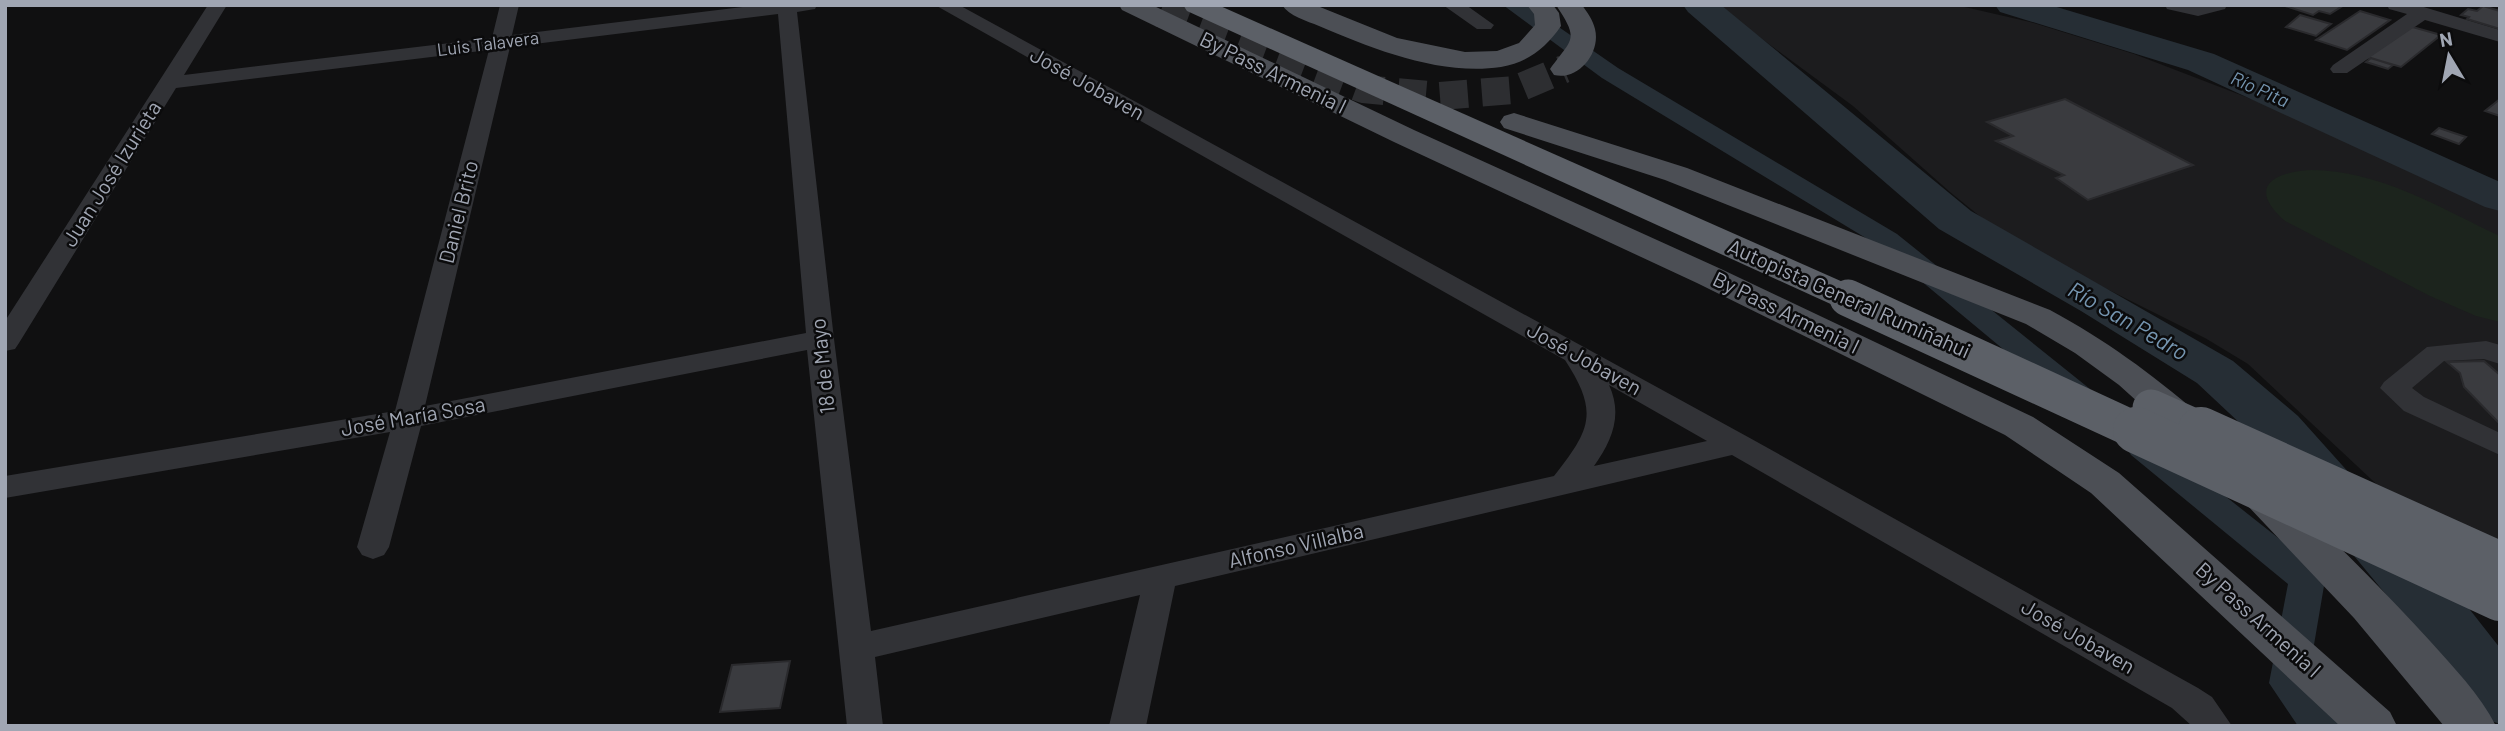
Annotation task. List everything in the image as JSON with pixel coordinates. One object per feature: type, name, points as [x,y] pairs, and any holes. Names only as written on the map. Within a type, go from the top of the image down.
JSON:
[{"type":"highway","name":"Autopista General Rumiñahui","points":[[1196,5],[2500,565]]},
{"type":"highway","name":"Autopista General Rumiñahui","points":[[1256,5],[1514,122],[2500,598]]},
{"type":"main road","name":"By Pass Armenia I","points":[[1131,5],[1709,276],[2019,426],[2105,483],[2364,716]]},
{"type":"main road","points":[[1294,5],[1329,22],[1399,48],[1440,58],[1494,58],[1525,49],[1542,23]]},
{"type":"main road","points":[[1564,69],[1577,57],[1583,45],[1583,26],[1568,5]]},
{"type":"main road","points":[[1514,122],[1676,174],[2038,317],[2088,345],[2132,377],[2212,447],[2328,561],[2415,657],[2472,726]]},
{"type":"street","name":"Juan José Izurieta","points":[[5,343],[218,5]]},
{"type":"street","name":"Daniel Brito","points":[[373,547],[510,5]]},
{"type":"street","name":"José Jobaven","points":[[943,5],[1576,354],[2185,698],[2199,708],[2214,726]]},
{"type":"street","points":[[1452,5],[1484,25]]},
{"type":"street","points":[[2174,5],[2198,10],[2218,5]]},
{"type":"street","points":[[2396,5],[2421,16],[2500,36]]},
{"type":"street","points":[[2340,69],[2421,16],[2446,5]]},
{"type":"street","name":"Luis Talavera","points":[[169,83],[794,6]]},
{"type":"street","name":"18 de Mayo","points":[[794,6],[820,339],[865,726]]},
{"type":"street","name":"José María Sosa","points":[[5,486],[407,419],[820,339]]},
{"type":"street","points":[[2500,355],[2486,350],[2437,353],[2395,388],[2414,404],[2500,446]]},
{"type":"street","points":[[1563,485],[1590,451],[1603,425],[1599,394],[1576,354]]},
{"type":"street","name":"Alfonso Villalba","points":[[855,649],[1737,444]]},
{"type":"street","points":[[1127,726],[1161,576]]},
{"type":"shaded area","points":[[1716,5],[1956,5],[2030,22],[2134,54],[2285,112],[2500,209],[2500,546],[2387,494],[2248,364],[2205,338],[2009,240],[1853,106]]},
{"type":"shaded area","points":[[2311,170],[2361,176],[2409,192],[2500,236],[2500,322],[2476,316],[2430,296],[2285,221],[2268,199],[2266,191],[2269,184],[2285,174]]},
{"type":"building","points":[[2282,5],[2341,7],[2330,14],[2319,11],[2313,15]]},
{"type":"building","points":[[2483,6],[2500,11],[2500,29],[2461,15],[2468,9],[2477,11]]},
{"type":"building","points":[[2360,11],[2390,20],[2347,50],[2316,40]]},
{"type":"building","points":[[2300,15],[2331,24],[2316,36],[2286,27]]},
{"type":"building","points":[[2409,26],[2441,35],[2401,67],[2367,57]]},
{"type":"building","points":[[2371,58],[2393,65],[2388,69],[2366,62]]},
{"type":"building","points":[[2065,99],[2193,165],[2088,200],[2056,178],[2064,175],[1996,141],[2013,136],[1987,122]]},
{"type":"building","points":[[2500,99],[2500,116],[2485,111]]},
{"type":"building","points":[[2439,128],[2466,137],[2459,144],[2432,134]]},
{"type":"building","points":[[2484,361],[2500,375],[2500,424],[2464,387],[2460,373],[2447,362]]},
{"type":"building","points":[[790,661],[780,708],[720,712],[732,665]]},
{"type":"waterway","points":[[1513,5],[1610,73],[1888,240],[2079,396]]},
{"type":"waterway","name":"Río San Pedro","points":[[1700,5],[1955,220],[2098,301],[2215,372],[2279,429],[2434,609],[2500,697]]},
{"type":"waterway","name":"Río Pita","points":[[2012,5],[2201,62],[2500,198]]},
{"type":"waterway","points":[[2142,447],[2307,580],[2288,683],[2321,726]]},
{"type":"tunnel","points":[[1160,13],[1363,89],[1439,96],[1514,90],[1564,69]]}]
